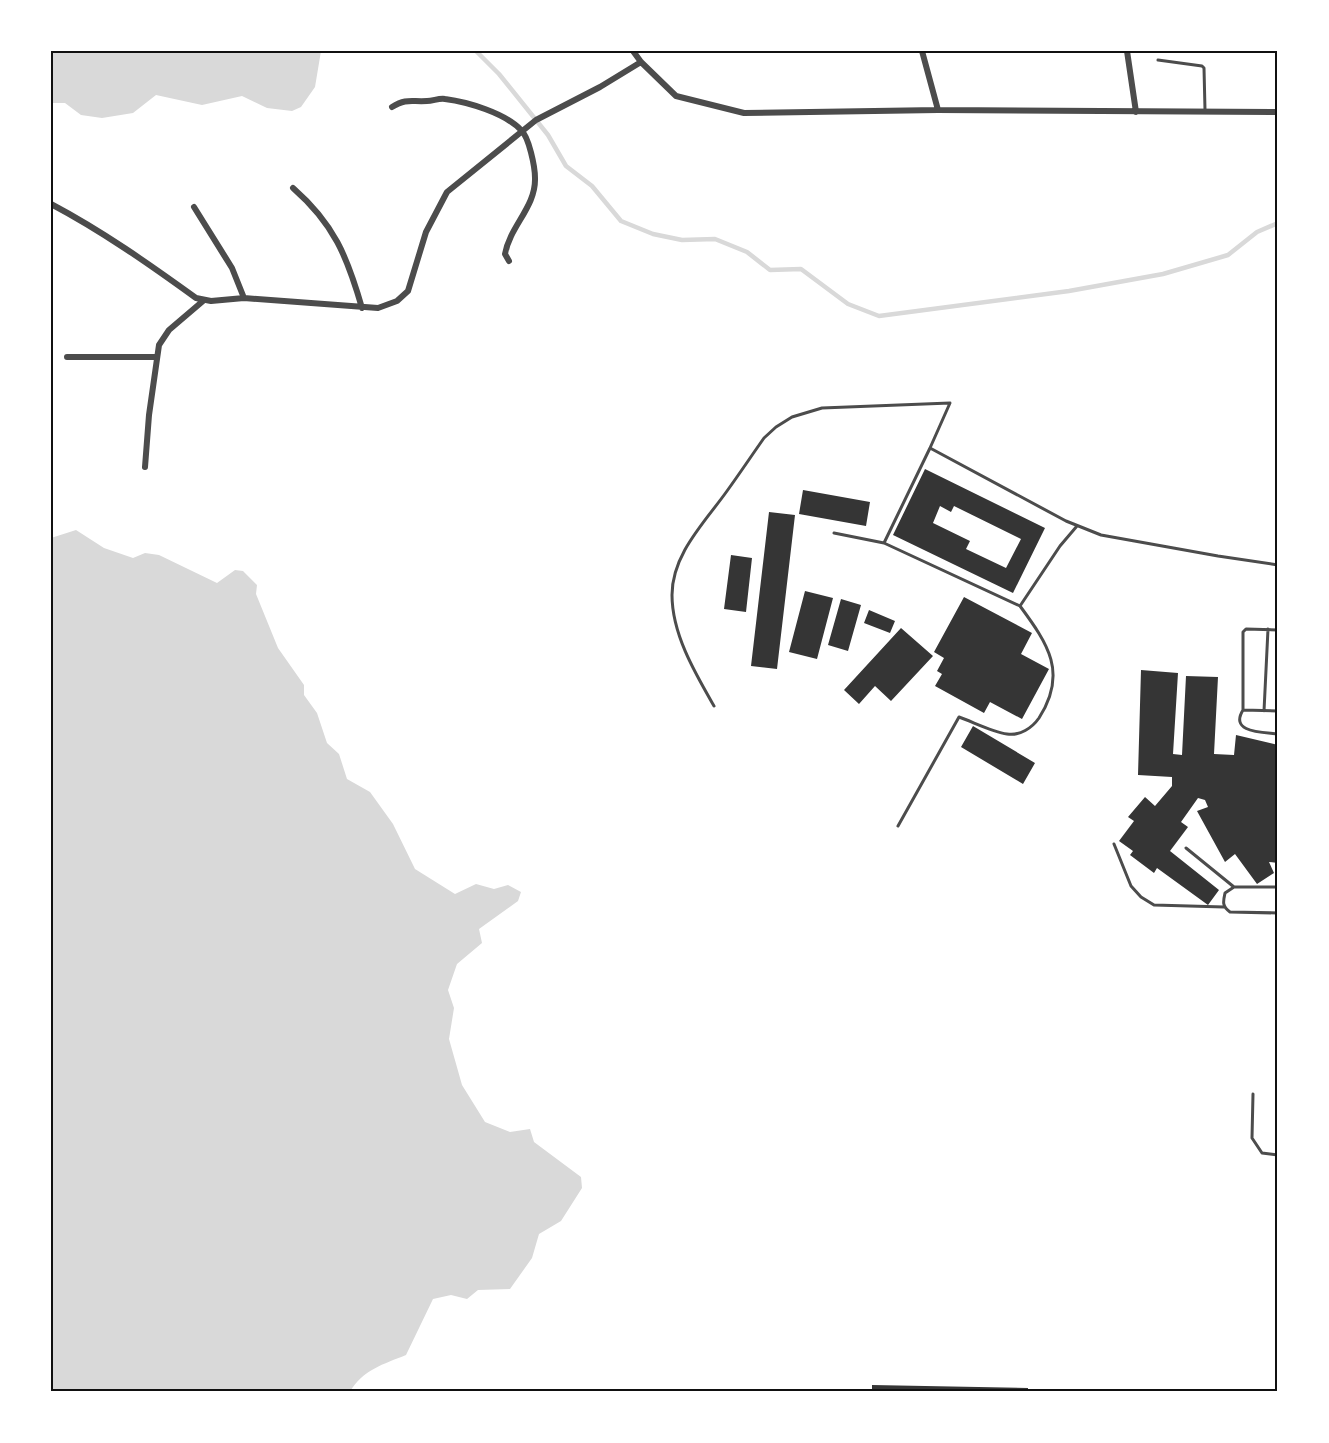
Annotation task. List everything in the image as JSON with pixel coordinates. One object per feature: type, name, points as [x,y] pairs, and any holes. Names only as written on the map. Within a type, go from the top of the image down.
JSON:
[{"type":"street","points":[[633,51],[640,62],[676,96],[744,113],[938,110],[1278,112]]},
{"type":"street","points":[[922,51],[938,110]]},
{"type":"street","points":[[1127,51],[1136,112]]},
{"type":"street","points":[[51,204],[76,217],[203,301],[244,298],[378,308],[391,304],[405,294],[412,282],[426,232],[447,192],[536,120],[600,87],[640,62]]},
{"type":"street","points":[[392,107],[411,99],[427,101],[443,99],[489,109],[522,130],[533,160],[534,196],[507,244],[505,254],[509,261]]},
{"type":"street","points":[[292,188],[322,218],[342,248],[350,266],[362,308]]},
{"type":"street","points":[[194,207],[232,268],[244,298]]},
{"type":"street","points":[[145,467],[159,345],[169,330],[203,301]]},
{"type":"street","points":[[67,357],[156,357]]},
{"type":"lane","points":[[1158,60],[1204,68],[1205,112]]},
{"type":"lane","points":[[714,706],[681,639],[672,594],[675,575],[680,558],[692,539],[764,438],[792,417],[822,408],[950,403],[884,543]]},
{"type":"lane","points":[[930,448],[1077,526],[1101,535],[1278,565]]},
{"type":"lane","points":[[1020,606],[1060,546],[1077,526]]},
{"type":"lane","points":[[834,533],[884,543],[1020,606],[1040,634],[1054,669],[1054,683],[1042,714],[1027,730],[1008,734],[960,717],[898,826]]},
{"type":"lane","points":[[1278,630],[1246,629],[1243,633],[1243,710],[1239,716],[1239,723],[1243,728],[1278,734]]},
{"type":"lane","points":[[1264,711],[1268,629]]},
{"type":"lane","points":[[1243,710],[1278,711]]},
{"type":"lane","points":[[1114,844],[1131,886],[1141,897],[1154,905],[1224,908],[1230,912],[1278,913]]},
{"type":"lane","points":[[1186,848],[1234,887]]},
{"type":"lane","points":[[1224,908],[1225,893],[1234,887],[1278,887]]},
{"type":"lane","points":[[1253,1094],[1252,1138],[1262,1153],[1278,1155]]},
{"type":"shaded area","points":[[51,51],[321,51],[315,87],[301,107],[292,111],[267,108],[242,96],[202,105],[156,95],[133,113],[102,118],[81,115],[65,103],[51,103]]},
{"type":"shaded area","points":[[76,530],[104,548],[133,558],[145,553],[159,555],[217,583],[235,570],[243,571],[257,585],[256,594],[278,648],[304,685],[304,695],[317,713],[327,743],[339,754],[347,779],[370,792],[393,824],[415,869],[455,894],[476,884],[494,889],[508,885],[521,892],[518,901],[479,929],[482,943],[457,964],[448,990],[454,1008],[449,1039],[462,1085],[485,1122],[510,1132],[530,1129],[534,1142],[581,1177],[582,1188],[561,1221],[539,1234],[532,1258],[510,1289],[478,1290],[467,1299],[451,1295],[433,1299],[406,1355],[367,1373],[350,1392],[51,1392],[51,538]]},
{"type":"building","points":[[925,469],[1045,528],[1013,593],[893,535]],"holes":[[[940,506],[951,512],[954,506],[1021,539],[1006,568],[966,549],[970,541],[933,523]]]},
{"type":"building","points":[[803,490],[870,502],[866,526],[799,514]]},
{"type":"building","points":[[769,512],[795,515],[777,669],[751,666]]},
{"type":"building","points":[[731,555],[752,558],[746,612],[724,609]]},
{"type":"building","points":[[805,591],[833,598],[817,659],[789,652]]},
{"type":"building","points":[[964,597],[1032,633],[1021,654],[1049,669],[1022,719],[990,702],[984,713],[935,686],[942,674],[937,671],[944,658],[934,652]]},
{"type":"building","points":[[841,599],[861,605],[848,651],[828,645]]},
{"type":"building","points":[[869,610],[895,621],[890,633],[864,623]]},
{"type":"building","points":[[901,628],[933,656],[891,701],[875,686],[859,704],[844,690]]},
{"type":"building","points":[[1141,670],[1178,673],[1173,754],[1182,755],[1186,676],[1218,677],[1214,754],[1234,755],[1236,735],[1278,745],[1278,863],[1269,862],[1274,873],[1257,884],[1235,854],[1225,862],[1197,811],[1208,807],[1205,800],[1198,798],[1181,822],[1188,827],[1170,851],[1219,890],[1208,905],[1157,868],[1154,873],[1130,855],[1133,851],[1119,841],[1134,821],[1128,817],[1145,797],[1155,806],[1172,786],[1172,777],[1138,775]]},
{"type":"building","points":[[973,726],[1035,763],[1023,784],[961,747]]},
{"type":"building","points":[[872,1385],[1028,1388],[1028,1392],[872,1392]]},
{"type":"waterway","points":[[476,51],[499,74],[548,135],[566,166],[592,186],[621,221],[653,234],[682,240],[715,239],[747,252],[770,270],[801,269],[848,304],[879,316],[1069,291],[1163,274],[1228,255],[1257,232],[1278,223]]}]
